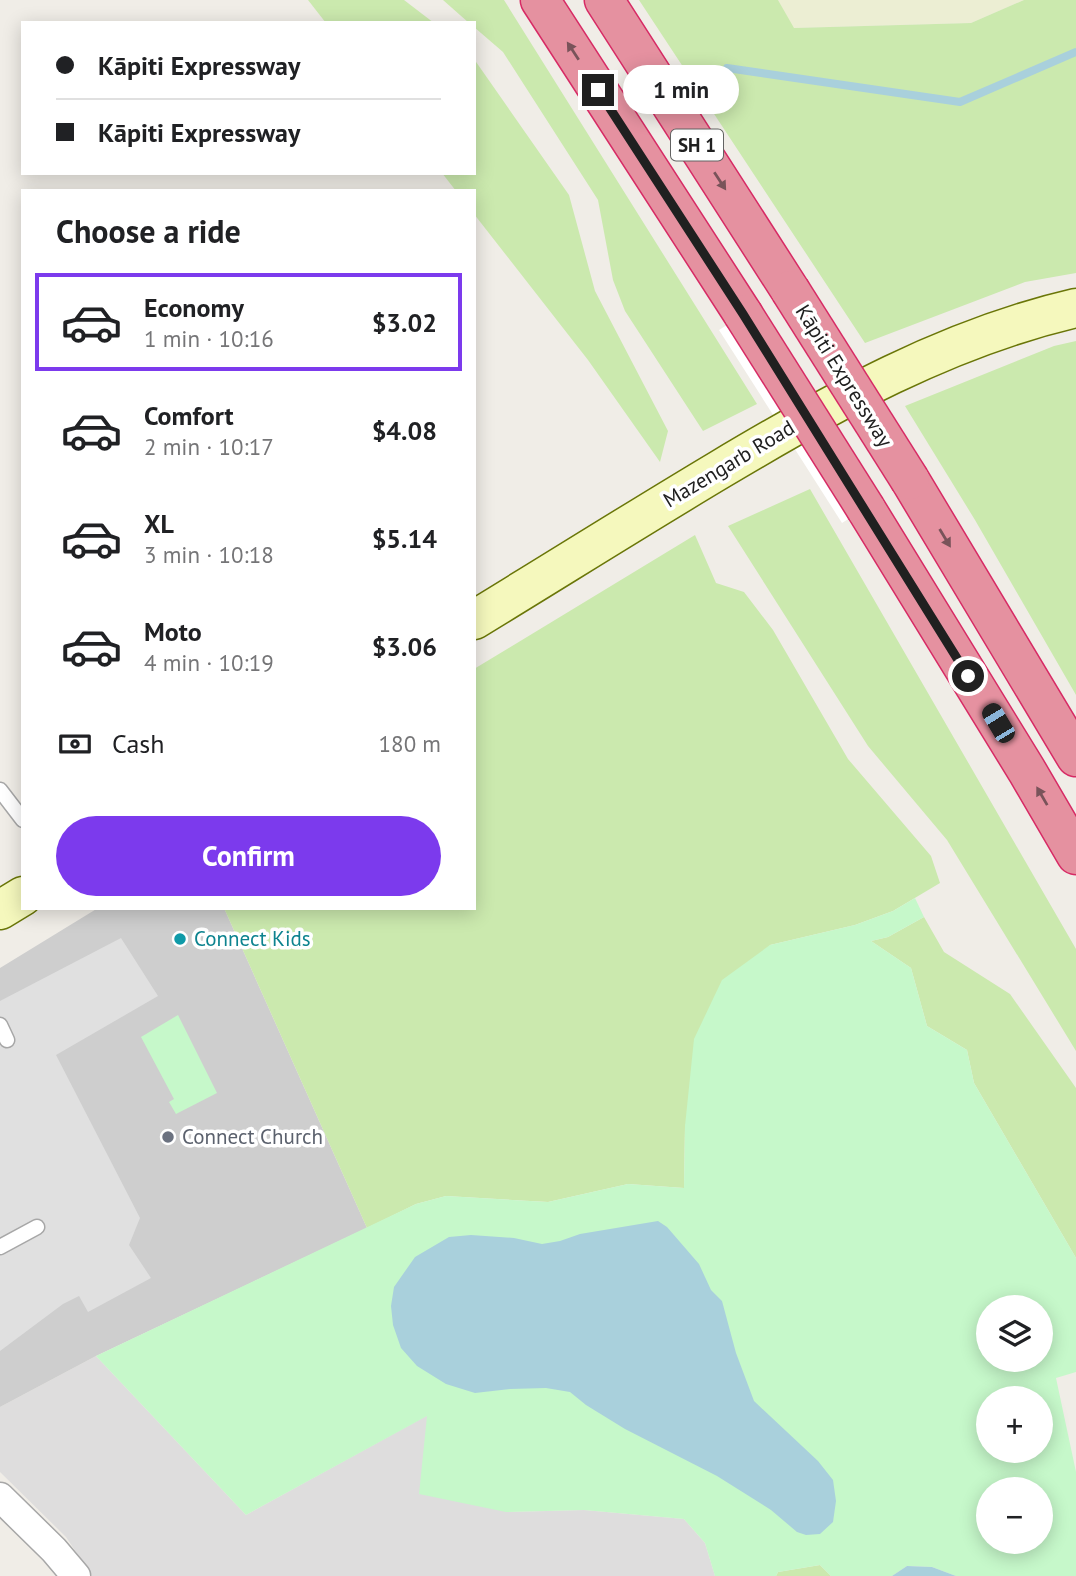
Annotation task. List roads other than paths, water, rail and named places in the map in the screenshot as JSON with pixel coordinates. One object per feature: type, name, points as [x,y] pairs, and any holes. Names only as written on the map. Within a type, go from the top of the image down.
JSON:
[{"type":"highway","name":"SH 1","points":[[540,0],[866,509],[1076,855]]},
{"type":"highway","name":"Kāpiti Expressway","points":[[604,0],[910,480],[1076,757]]},
{"type":"main road","name":"Mazengarb Road","points":[[476,619],[820,410],[896,371],[937,354],[1076,308]]},
{"type":"main road","points":[[0,910],[21,897]]},
{"type":"street","points":[[0,1497],[54,1550],[76,1576]]},
{"type":"lane","points":[[0,790],[21,817]]},
{"type":"lane","points":[[0,1025],[7,1040]]},
{"type":"lane","points":[[0,1247],[37,1227]]},
{"type":"water","points":[[658,1221],[667,1227],[699,1264],[711,1290],[722,1301],[736,1353],[754,1401],[818,1461],[833,1480],[836,1501],[833,1522],[820,1534],[806,1535],[797,1532],[771,1510],[717,1476],[625,1429],[570,1392],[546,1388],[475,1393],[446,1384],[417,1366],[401,1348],[393,1325],[391,1306],[394,1287],[415,1257],[449,1237],[471,1235],[514,1238],[542,1244],[580,1234]]},
{"type":"water","points":[[907,1566],[932,1567],[956,1576],[892,1576]]},
{"type":"waterway","points":[[727,68],[960,102],[1076,52]]},
{"type":"place","name":"Connect Kids","points":[[180,939]]},
{"type":"place","name":"Connect Church","points":[[168,1137]]}]
